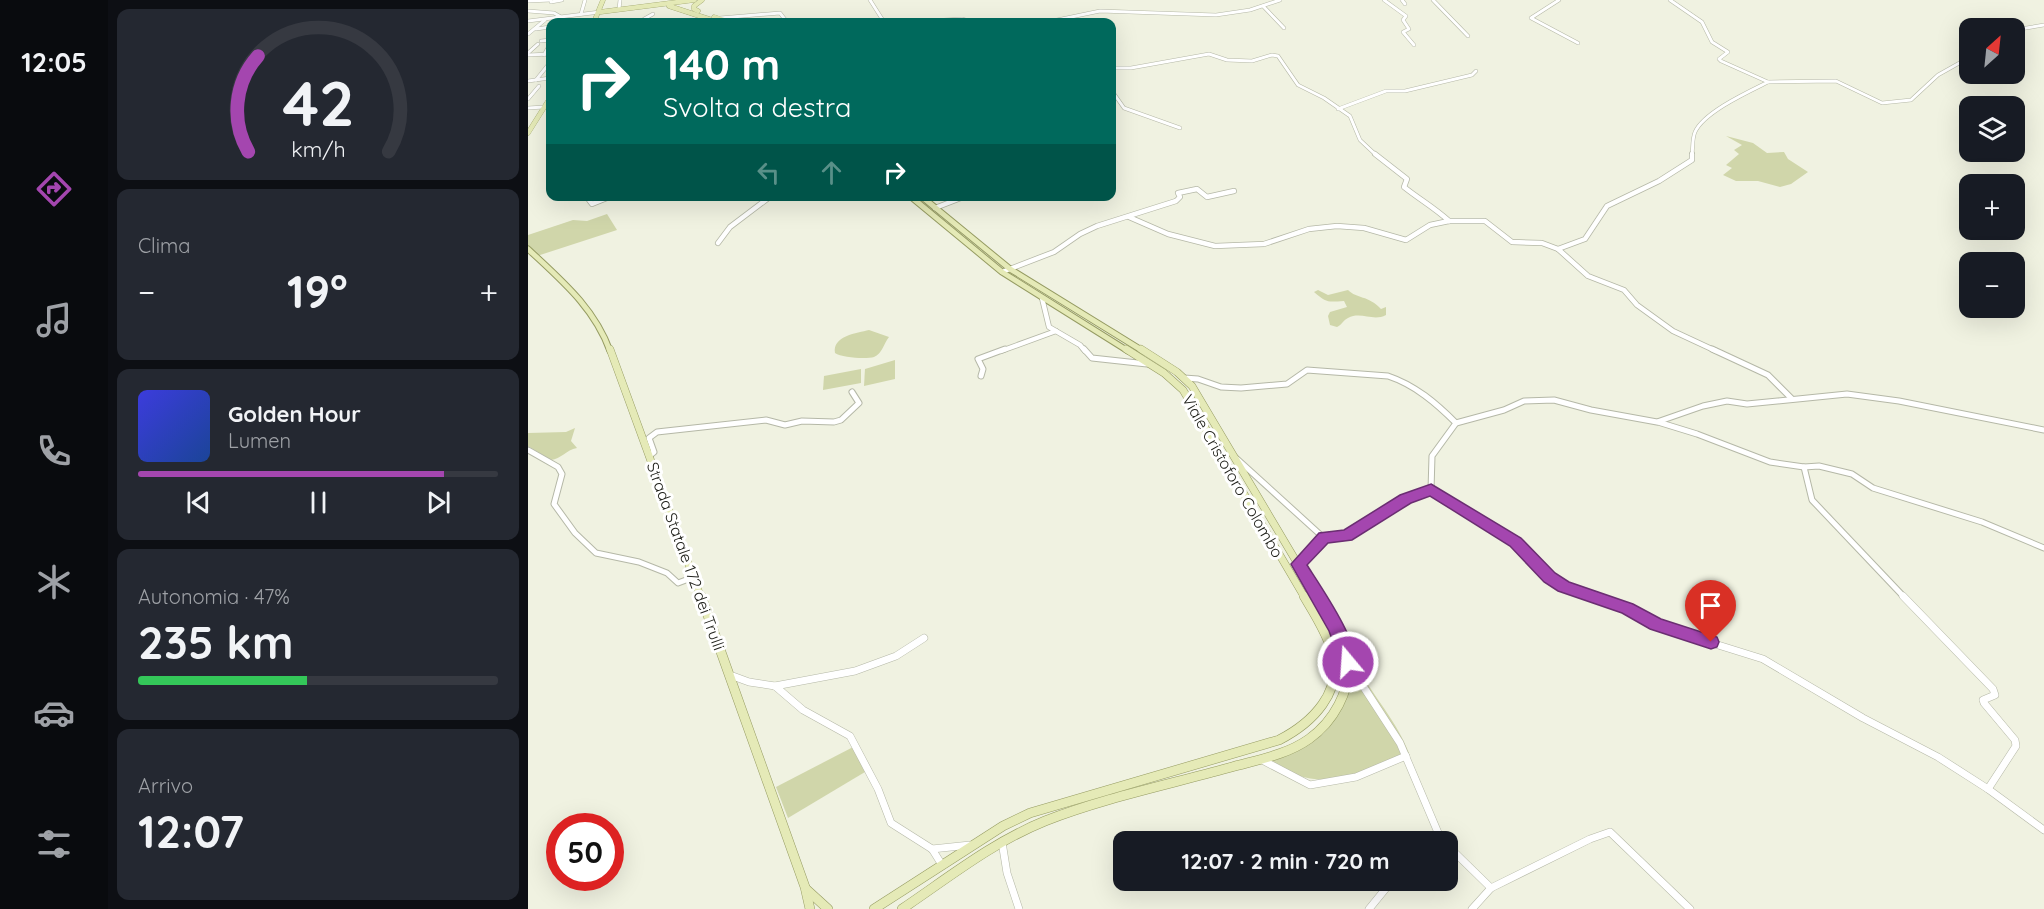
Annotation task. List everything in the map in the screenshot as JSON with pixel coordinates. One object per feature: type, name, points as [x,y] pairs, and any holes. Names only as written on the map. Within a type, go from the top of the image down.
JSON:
[{"type":"main road","points":[[596,18],[603,0]]},
{"type":"main road","points":[[688,10],[702,0]]},
{"type":"main road","points":[[600,12],[678,2],[695,3],[714,18]]},
{"type":"main road","points":[[657,5],[688,10],[706,18]]},
{"type":"main road","points":[[528,133],[546,105]]},
{"type":"main road","points":[[528,124],[535,123]]},
{"type":"main road","name":"Viale Cristoforo Colombo","points":[[874,909],[1003,826],[1030,813],[1279,740],[1296,731],[1321,709],[1330,693],[1334,662],[1330,645],[1191,402],[1175,382],[1002,272],[916,201]]},
{"type":"main road","name":"Viale Cristoforo Colombo","points":[[902,909],[1002,842],[1053,819],[1260,759],[1297,746],[1324,726],[1342,697],[1348,662],[1344,645],[1335,627],[1299,564],[1200,397],[1184,378],[1011,269],[927,201]]},
{"type":"main road","name":"Strada Statale 172 dei Trulli","points":[[528,249],[583,302],[606,339],[730,675],[805,887],[810,909]]},
{"type":"main road","points":[[1175,382],[1184,378]]},
{"type":"main road","name":"Strada Statale 172 dei Trulli","points":[[805,887],[828,909]]},
{"type":"street","points":[[528,0],[562,0]]},
{"type":"street","points":[[581,14],[585,0]]},
{"type":"street","points":[[619,9],[620,0]]},
{"type":"street","points":[[678,2],[685,0]]},
{"type":"street","points":[[870,0],[881,18]]},
{"type":"street","points":[[1066,18],[1100,11],[1216,15],[1250,10],[1280,0]]},
{"type":"street","points":[[1384,0],[1406,16],[1402,20],[1409,29],[1403,32],[1414,45]]},
{"type":"street","points":[[1402,0],[1405,4]]},
{"type":"street","points":[[1433,0],[1468,36]]},
{"type":"street","points":[[1559,0],[1531,18],[1578,43]]},
{"type":"street","points":[[1670,0],[1702,22],[1713,42],[1728,52],[1719,59],[1721,61],[1768,82]]},
{"type":"street","points":[[551,1],[554,13]]},
{"type":"street","points":[[1263,6],[1284,28]]},
{"type":"street","points":[[528,10],[554,13],[561,17]]},
{"type":"street","points":[[528,21],[543,12]]},
{"type":"street","points":[[554,18],[600,12]]},
{"type":"street","points":[[746,18],[774,12],[780,13],[784,18]]},
{"type":"street","points":[[646,18],[653,14]]},
{"type":"street","points":[[528,21],[546,19]]},
{"type":"street","points":[[528,34],[546,19]]},
{"type":"street","points":[[2025,28],[2044,25]]},
{"type":"street","points":[[534,29],[546,28]]},
{"type":"street","points":[[529,55],[539,42],[546,42]]},
{"type":"street","points":[[529,55],[544,55],[546,51]]},
{"type":"street","points":[[1116,68],[1131,68],[1209,54],[1227,60],[1252,61],[1275,55],[1298,85],[1324,98],[1350,116],[1360,140],[1382,161],[1407,179],[1404,187],[1425,204],[1433,206],[1449,221]]},
{"type":"street","points":[[1558,249],[1585,239],[1594,224],[1604,216],[1606,206],[1659,181],[1692,160],[1694,133],[1698,127],[1723,108],[1768,82],[1836,81],[1882,103],[1911,100],[1917,91],[1959,61]]},
{"type":"street","points":[[536,80],[544,70]]},
{"type":"street","points":[[1338,109],[1386,91],[1405,91],[1472,75],[1476,71]]},
{"type":"street","points":[[528,81],[546,79]]},
{"type":"street","points":[[528,99],[539,86]]},
{"type":"street","points":[[1116,96],[1124,108],[1180,128]]},
{"type":"street","points":[[528,108],[544,107]]},
{"type":"street","points":[[1002,272],[1054,252],[1080,234],[1097,226],[1176,201],[1181,191],[1197,189],[1207,197],[1234,191]]},
{"type":"street","points":[[718,243],[730,227],[764,201]]},
{"type":"street","points":[[935,208],[953,201]]},
{"type":"street","points":[[1129,217],[1168,234],[1221,246],[1264,244],[1309,229],[1337,226],[1364,228],[1406,240],[1430,225],[1449,221],[1485,221],[1512,242],[1542,243],[1558,249],[1588,276],[1624,290],[1637,305],[1673,331],[1768,375],[1792,399]]},
{"type":"street","points":[[1042,298],[1049,327],[1080,345],[1092,358],[1148,364]]},
{"type":"street","points":[[981,376],[983,369],[978,359],[1056,332]]},
{"type":"street","points":[[1184,378],[1198,379],[1221,387],[1241,388],[1287,384],[1307,370],[1388,376],[1423,392],[1456,423]]},
{"type":"street","points":[[649,456],[654,452],[650,438],[652,435],[674,429],[766,420],[785,425],[802,421],[834,422],[841,420],[859,404],[852,392]]},
{"type":"street","points":[[1657,422],[1727,400],[1747,404],[1847,394],[1899,401],[2044,430]]},
{"type":"street","points":[[1431,490],[1432,456],[1456,423],[1503,410],[1524,401],[1554,400],[1591,410],[1657,422],[1697,434],[1750,456],[1804,467],[1819,466],[1852,474],[1873,489],[1982,522],[2044,548]]},
{"type":"street","points":[[528,450],[558,467],[562,474],[554,504],[575,533],[596,554],[639,562],[667,573],[678,583],[694,577]]},
{"type":"street","points":[[1236,458],[1324,537],[1347,536],[1406,499],[1431,490]]},
{"type":"street","points":[[1804,467],[1812,500],[1820,510],[1993,689],[1995,695],[1983,700],[1984,704],[2015,740],[2016,746],[1988,789]]},
{"type":"street","points":[[1431,490],[1515,542],[1563,587],[1628,609],[1656,624],[1686,635],[1763,658],[1863,718],[1905,738],[1988,789],[2044,830]]},
{"type":"street","points":[[1299,564],[1324,537]]},
{"type":"street","points":[[730,675],[749,682],[775,686],[855,671],[896,656],[924,638]]},
{"type":"street","points":[[1348,662],[1400,743],[1439,831]]},
{"type":"street","points":[[775,686],[803,710],[850,736],[879,789],[891,823],[932,849],[942,866]]},
{"type":"street","points":[[1260,759],[1310,785],[1356,777],[1406,756]]},
{"type":"street","points":[[1472,909],[1491,888],[1590,839],[1610,832],[1690,909]]},
{"type":"street","points":[[1002,842],[1006,873],[1018,909]]},
{"type":"street","points":[[932,849],[974,845]]},
{"type":"street","points":[[1458,856],[1491,888]]},
{"type":"street","points":[[1369,909],[1384,891]]},
{"type":"green space","points":[[1726,136],[1753,143],[1767,153],[1784,152],[1788,159],[1808,172],[1791,184],[1780,187],[1758,181],[1736,181],[1723,175],[1732,168],[1726,165],[1739,154],[1734,150],[1742,145]]},
{"type":"green space","points":[[607,214],[617,230],[537,256],[528,248],[528,235],[573,220],[587,221]]},
{"type":"green space","points":[[1318,290],[1328,295],[1348,290],[1372,301],[1381,309],[1386,307],[1386,315],[1381,317],[1353,316],[1337,327],[1330,325],[1328,316],[1330,312],[1347,307],[1344,301],[1325,300],[1314,292]]},
{"type":"green space","points":[[869,330],[889,337],[877,356],[854,358],[835,353],[835,347],[841,339]]},
{"type":"green space","points":[[895,360],[895,379],[864,386],[865,369]]},
{"type":"green space","points":[[861,369],[861,383],[823,390],[824,376]]},
{"type":"green space","points":[[575,428],[571,441],[577,448],[555,459],[551,460],[528,446],[528,433],[566,432]]},
{"type":"green space","points":[[1350,651],[1363,677],[1403,739],[1409,753],[1356,774],[1339,778],[1305,778],[1288,771],[1271,760],[1314,741],[1331,724],[1341,700]]},
{"type":"green space","points":[[857,745],[870,769],[788,818],[776,787]]},
{"type":"route","points":[[1348,662],[1344,645],[1299,564],[1324,537],[1347,536],[1406,499],[1431,490],[1515,542],[1563,587],[1600,601],[1616,604],[1656,624],[1711,642]]}]
